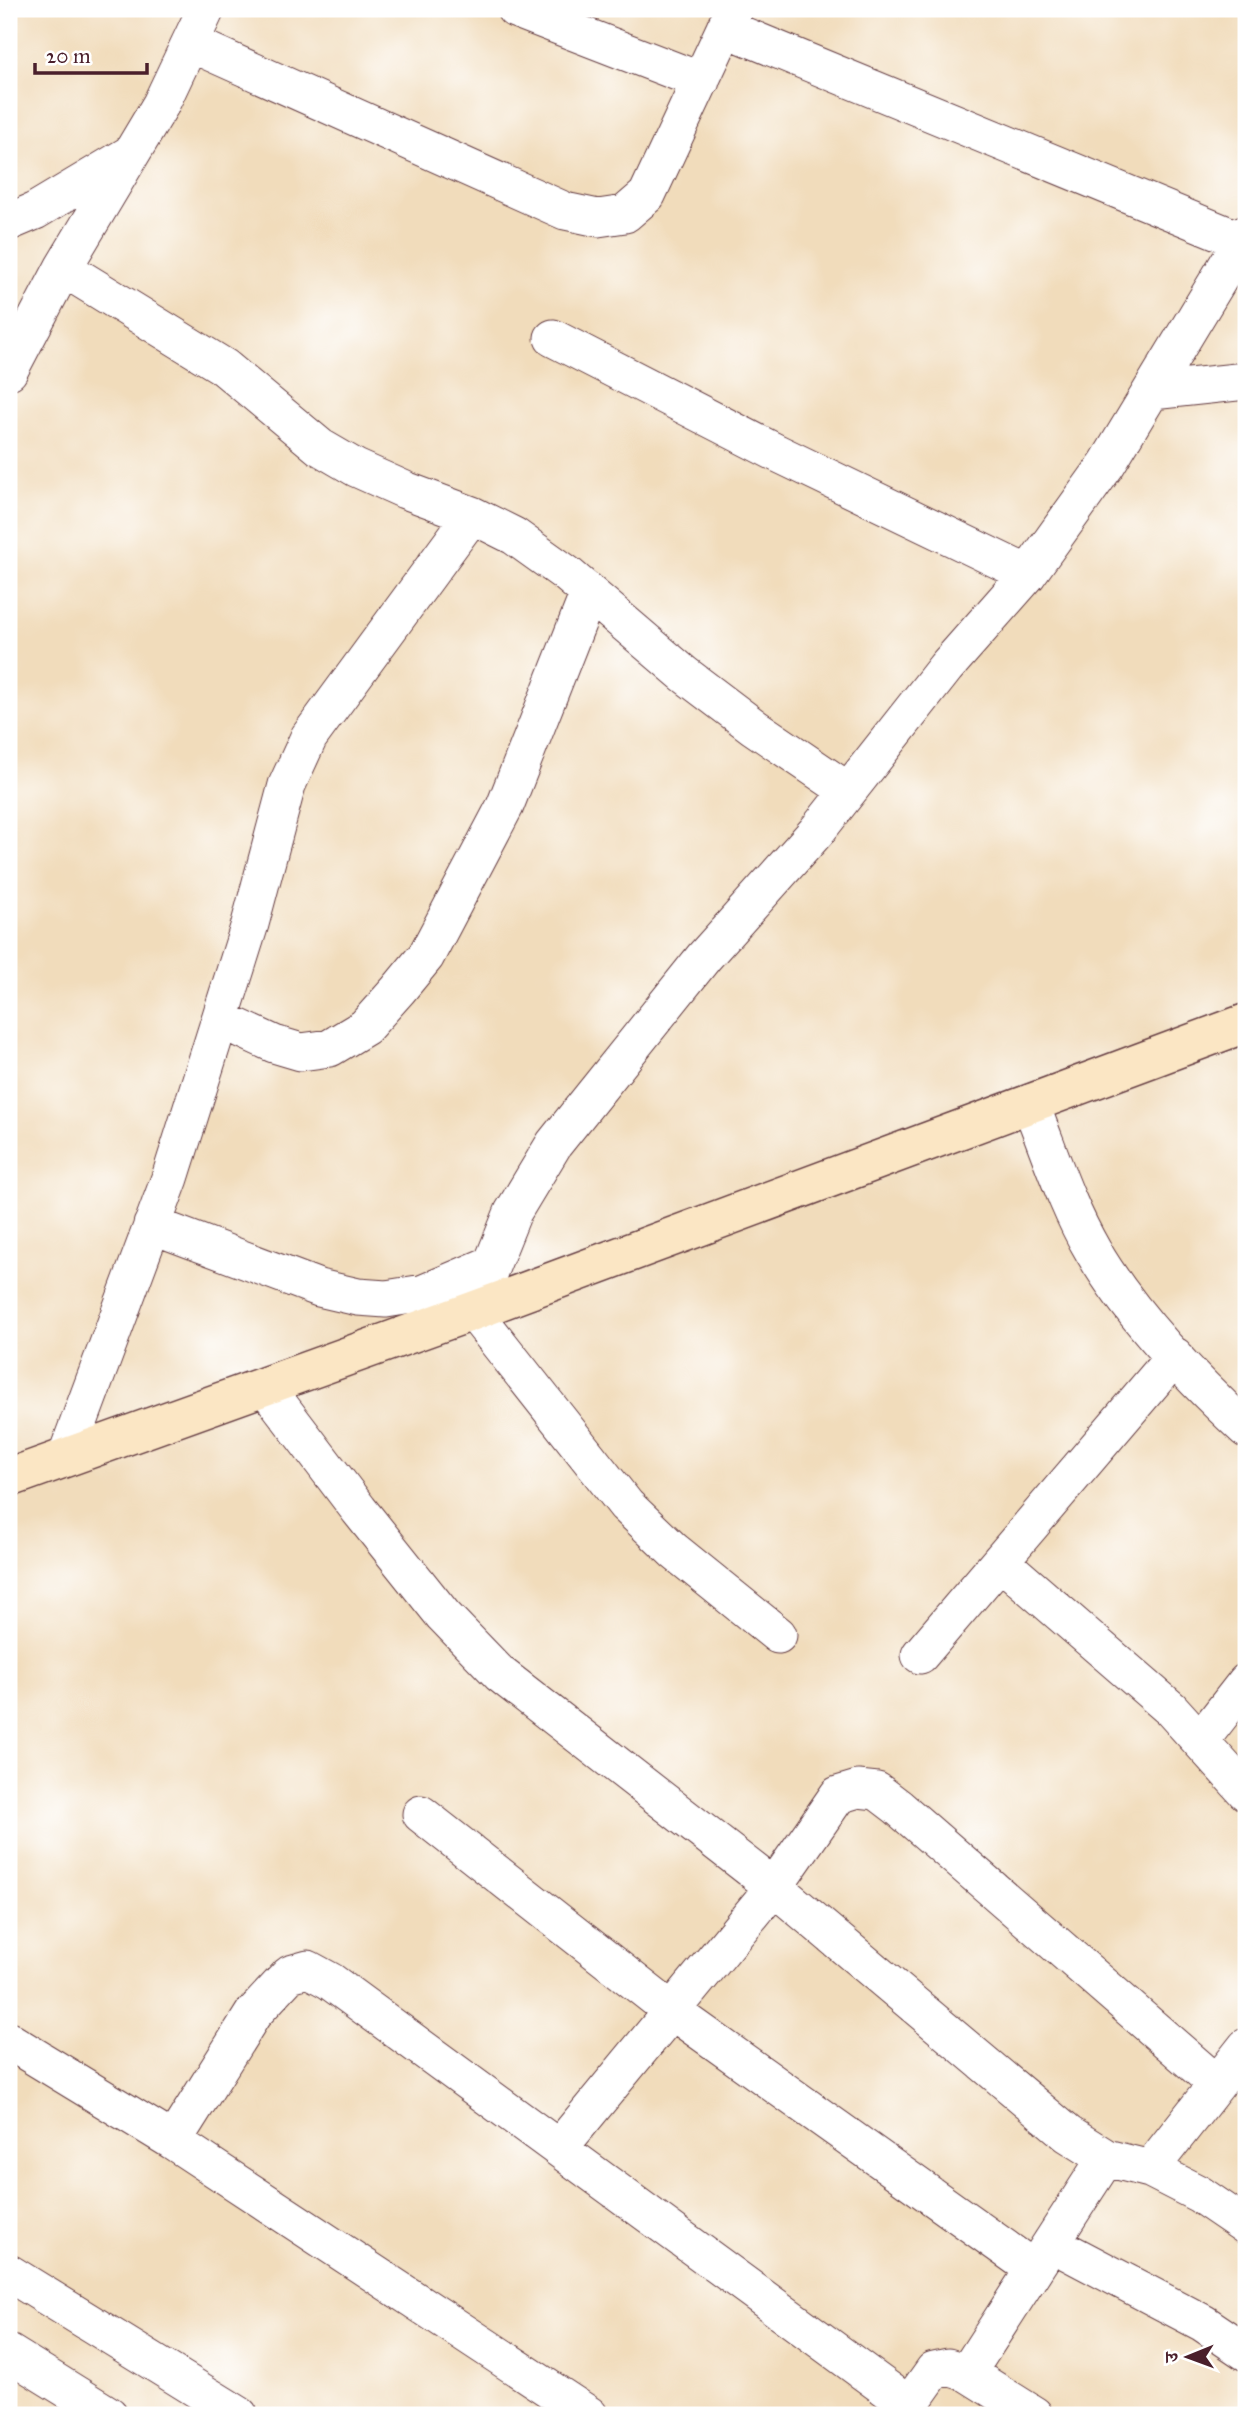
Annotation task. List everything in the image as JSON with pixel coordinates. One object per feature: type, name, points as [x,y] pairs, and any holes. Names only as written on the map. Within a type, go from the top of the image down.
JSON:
[{"type":"street","points":[[9,371],[64,268],[161,104],[206,9]]},
{"type":"street","points":[[515,9],[701,81]]},
{"type":"street","points":[[190,43],[565,211],[598,218],[625,214],[647,195],[730,18],[1244,237],[1107,464],[1028,574],[946,667],[816,832],[704,957],[554,1144],[513,1212],[472,1311]]},
{"type":"street","points":[[9,222],[35,211],[131,154]]},
{"type":"street","points":[[64,268],[224,367],[320,447],[356,468],[472,515],[514,537],[567,573],[694,681],[754,727],[848,791]]},
{"type":"street","points":[[553,338],[777,453],[1028,574]]},
{"type":"street","points":[[1152,391],[1246,381]]},
{"type":"street","points":[[66,1457],[152,1225],[220,1019],[250,924],[287,785],[309,737],[472,515]]},
{"type":"street","points":[[220,1019],[274,1044],[301,1052],[330,1048],[365,1027],[398,990],[426,956],[505,806],[589,593]]},
{"type":"street","points":[[9,1478],[472,1311],[1246,1023]]},
{"type":"street","points":[[1030,1103],[1074,1216],[1094,1252],[1152,1332],[1246,1429]]},
{"type":"street","points":[[152,1225],[319,1288],[358,1297],[386,1299],[424,1293],[492,1264]]},
{"type":"street","points":[[472,1311],[626,1505],[674,1551],[778,1635]]},
{"type":"street","points":[[920,1655],[1175,1356]]},
{"type":"street","points":[[265,1385],[359,1510],[443,1615],[484,1658],[528,1698],[774,1887],[1068,2134],[1106,2158],[1150,2169],[1199,2194],[1246,2226]]},
{"type":"street","points":[[1000,1562],[1171,1709],[1246,1792]]},
{"type":"street","points":[[1200,1741],[1246,1682]]},
{"type":"street","points":[[559,2148],[774,1887],[838,1796],[858,1789],[877,1791],[1217,2084]]},
{"type":"street","points":[[421,1814],[672,2011],[1043,2256],[1203,2323],[1246,2352]]},
{"type":"street","points":[[173,2140],[253,2014],[290,1974],[309,1969],[330,1981],[559,2148],[905,2410],[933,2371],[948,2367],[967,2373],[1034,2415]]},
{"type":"street","points":[[9,2041],[173,2140],[589,2415]]},
{"type":"street","points":[[1150,2169],[1246,2047]]},
{"type":"street","points":[[967,2373],[1106,2158]]},
{"type":"street","points":[[9,2273],[240,2415]]},
{"type":"street","points":[[9,2353],[108,2415]]}]
